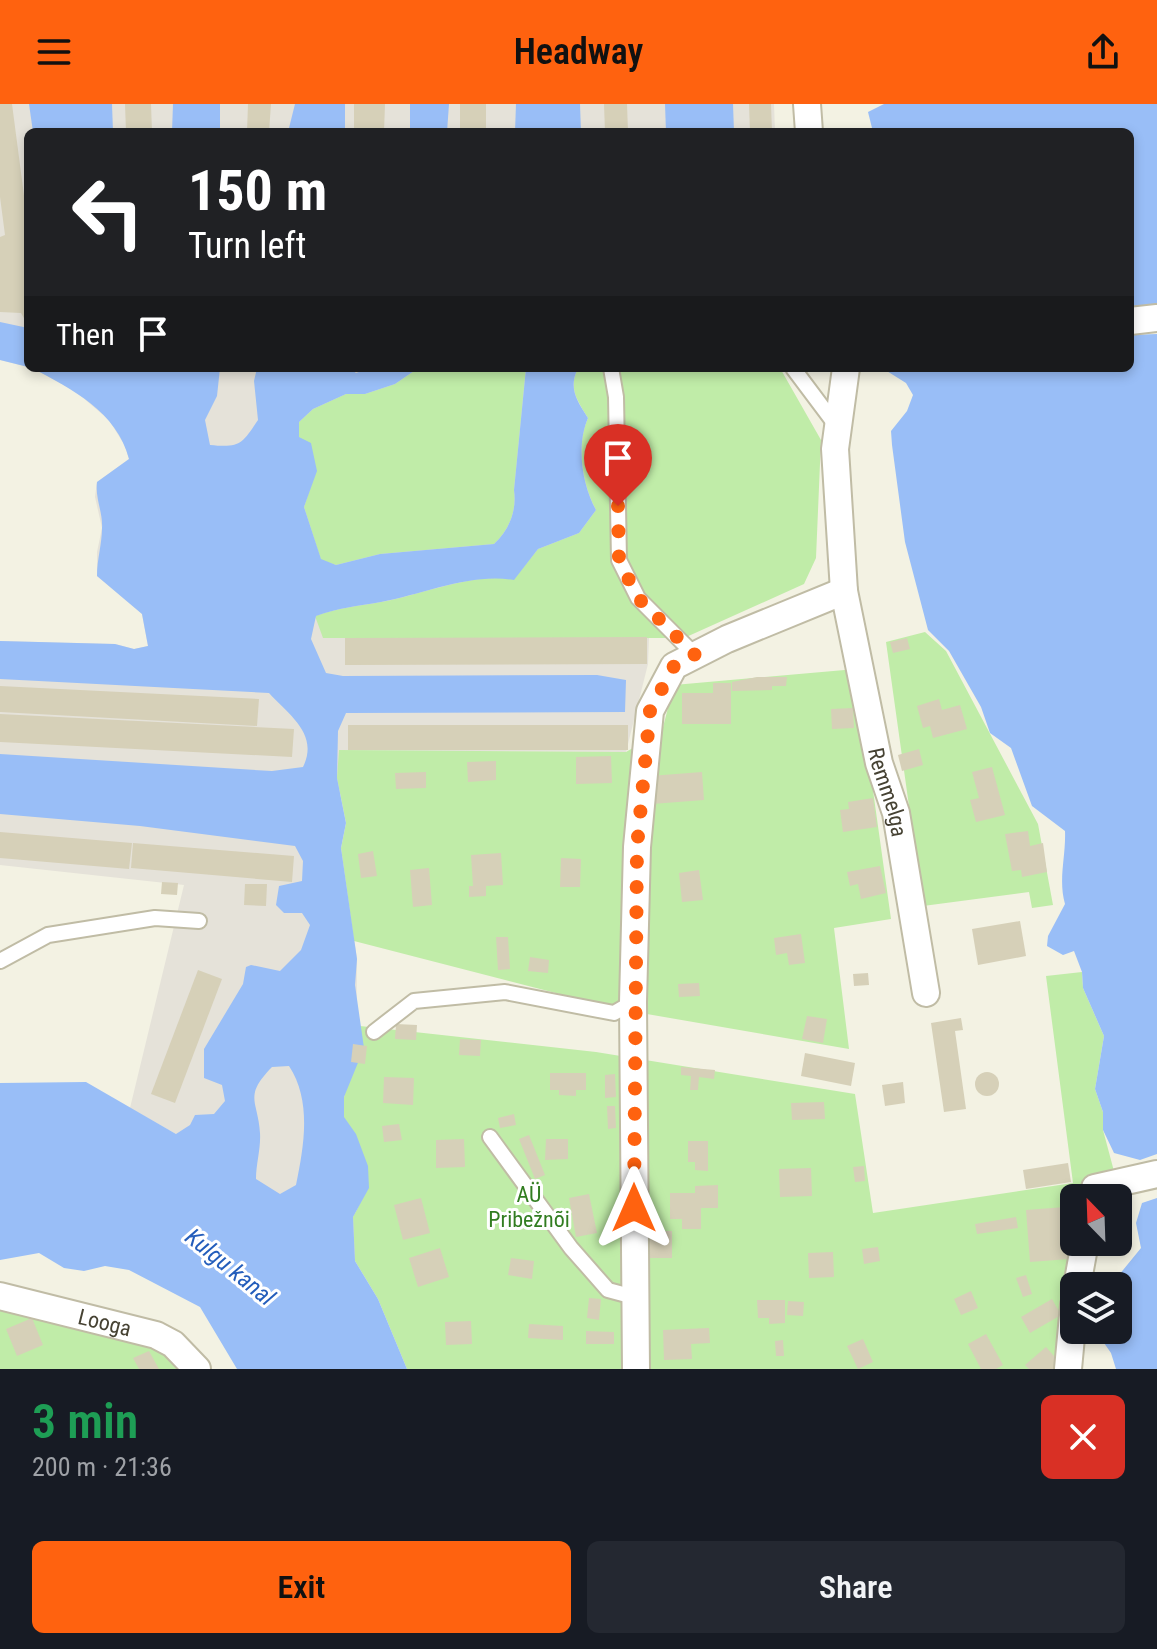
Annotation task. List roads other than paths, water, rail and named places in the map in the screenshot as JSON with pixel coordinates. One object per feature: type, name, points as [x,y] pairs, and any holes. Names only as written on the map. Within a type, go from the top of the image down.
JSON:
[{"type":"street","points":[[807,104],[809,128]]},
{"type":"street","points":[[1134,321],[1157,318]]},
{"type":"street","name":"Remmelga","points":[[845,372],[835,449],[844,591],[879,763],[896,813],[926,993]]},
{"type":"street","points":[[636,1369],[633,1002],[637,847],[650,711],[674,666],[844,591]]},
{"type":"street","points":[[1124,1184],[1157,1174]]},
{"type":"street","name":"Looga","points":[[0,1296],[156,1335],[187,1355],[197,1369]]},
{"type":"street","points":[[1068,1369],[1070,1344]]},
{"type":"lane","points":[[612,372],[616,397],[619,560],[638,598],[695,655]]},
{"type":"lane","points":[[796,372],[838,428]]},
{"type":"lane","points":[[0,961],[48,935],[155,918],[199,921]]},
{"type":"lane","points":[[374,1032],[414,1001],[505,992],[614,1013],[633,1002]]},
{"type":"lane","points":[[490,1137],[571,1248],[608,1290],[634,1297]]},
{"type":"water","points":[[29,104],[112,104],[113,128],[32,128]]},
{"type":"water","points":[[173,104],[220,104],[220,128],[172,128]]},
{"type":"water","points":[[295,104],[345,104],[345,128],[289,128]]},
{"type":"water","points":[[410,104],[449,104],[447,128],[410,128]]},
{"type":"water","points":[[516,104],[580,104],[581,128],[515,128]]},
{"type":"water","points":[[665,104],[733,104],[734,128],[666,128]]},
{"type":"water","points":[[884,104],[1157,104],[1157,306],[1134,307],[1134,128],[872,128],[868,112]]},
{"type":"water","points":[[0,322],[24,327],[24,366],[0,360]]},
{"type":"water","points":[[1157,334],[1157,1154],[1140,1160],[1114,1153],[1103,1130],[1103,1112],[1095,1089],[1104,1036],[1083,988],[1082,972],[1074,951],[1063,955],[1047,946],[1048,936],[1065,904],[1062,877],[1065,831],[1032,806],[1011,748],[990,733],[981,707],[949,651],[928,630],[905,542],[891,431],[907,411],[913,395],[906,383],[888,372],[1134,372],[1134,335]]},
{"type":"water","name":"Kulgu kanal","points":[[39,372],[220,372],[217,396],[205,420],[210,445],[228,446],[244,439],[258,420],[254,381],[256,372],[413,372],[395,384],[365,394],[346,394],[313,409],[299,422],[299,437],[311,443],[317,471],[304,507],[321,559],[336,565],[380,554],[494,544],[504,533],[513,513],[526,372],[576,372],[574,388],[577,400],[588,418],[582,441],[582,465],[596,510],[579,533],[538,549],[514,580],[481,579],[324,613],[316,616],[311,639],[326,673],[343,676],[597,675],[626,680],[625,712],[346,713],[338,731],[337,778],[346,823],[341,848],[357,959],[355,985],[364,1048],[344,1097],[344,1117],[356,1134],[368,1166],[369,1188],[353,1217],[355,1261],[378,1299],[407,1369],[237,1369],[200,1307],[129,1270],[105,1266],[84,1271],[64,1268],[39,1253],[0,1260],[0,1083],[86,1082],[176,1134],[190,1125],[195,1115],[214,1114],[225,1101],[222,1085],[204,1078],[204,1049],[243,984],[246,967],[251,965],[280,971],[301,950],[310,925],[302,913],[284,913],[276,905],[279,886],[302,881],[303,861],[295,846],[140,826],[0,814],[0,754],[272,771],[303,767],[307,755],[305,735],[300,726],[269,693],[0,679],[0,641],[115,644],[134,649],[148,646],[142,614],[97,576],[102,528],[97,482],[129,459],[123,442],[104,415],[77,394]],"holes":[[[289,1066],[301,1094],[304,1124],[296,1185],[280,1194],[256,1179],[260,1139],[255,1092],[272,1067]]]},
{"type":"water","points":[[1157,1198],[1157,1369],[1116,1369],[1105,1344],[1132,1344],[1132,1272],[1121,1272],[1141,1248],[1136,1223],[1142,1203]]},
{"type":"park label","name":"AÜ Pribežnõi","points":[[529,1206]]}]
